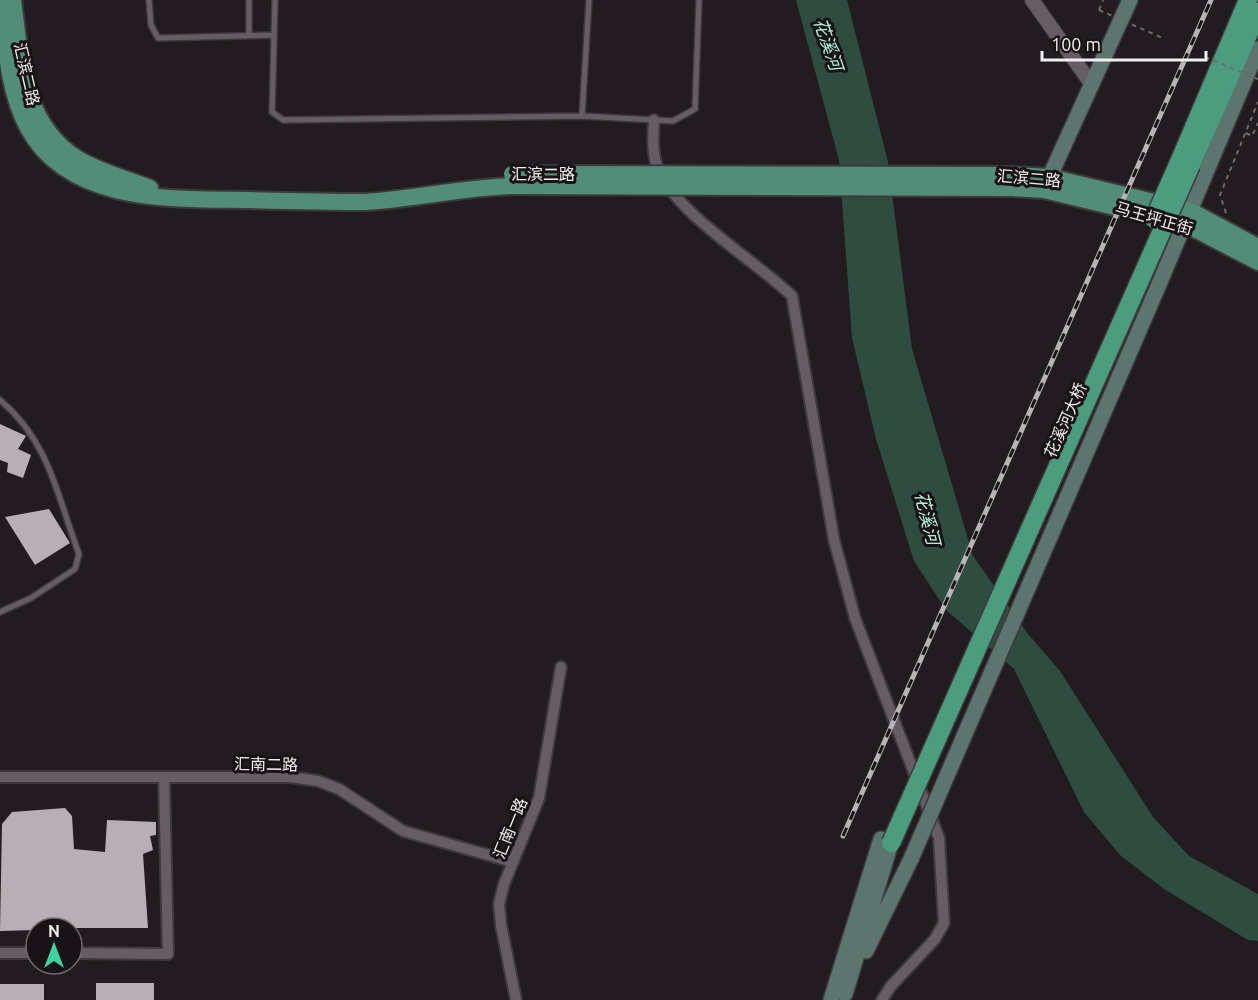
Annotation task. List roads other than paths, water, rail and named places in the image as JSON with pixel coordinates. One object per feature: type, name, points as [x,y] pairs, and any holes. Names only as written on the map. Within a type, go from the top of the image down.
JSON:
[{"type":"highway","name":"花溪河大桥","points":[[886,841],[1186,162],[1248,0]]},
{"type":"highway","points":[[1186,162],[1258,12]]},
{"type":"main road","name":"汇滨二路","points":[[1,0],[10,75],[18,106],[30,130],[48,154],[74,173],[106,187],[158,195],[363,197],[395,200],[512,180],[1012,181],[1047,184]]},
{"type":"main road","name":"汇滨二路","points":[[13,0],[23,72],[30,101],[40,121],[59,144],[79,160],[158,195]]},
{"type":"main road","points":[[1047,184],[1130,0]]},
{"type":"main road","name":"花溪河大桥","points":[[840,998],[911,859],[1188,217],[1258,49]]},
{"type":"main road","name":"马王坪正街","points":[[1047,184],[1188,217],[1258,247]]},
{"type":"main road","name":"马王坪正街","points":[[1188,217],[1258,262]]},
{"type":"main road","points":[[840,998],[886,841]]},
{"type":"street","points":[[1032,0],[1092,85]]},
{"type":"street","points":[[654,120],[652,138],[656,165],[670,191],[728,244],[772,276],[792,296],[802,343],[834,540],[855,618],[939,838],[944,923],[935,939],[891,986],[882,1000]]},
{"type":"street","name":"汇南一路","points":[[516,1000],[501,925],[500,904],[513,862],[538,798],[561,666]]},
{"type":"street","name":"汇南二路","points":[[0,777],[291,777],[318,781],[339,789],[403,831],[513,862]]},
{"type":"street","points":[[84,953],[168,954],[164,778]]},
{"type":"street","points":[[0,953],[24,953]]},
{"type":"lane","points":[[149,0],[151,25],[158,38],[274,34]]},
{"type":"lane","points":[[249,0],[249,34]]},
{"type":"lane","points":[[275,0],[272,112],[283,120],[582,116],[673,121],[695,109],[699,0]]},
{"type":"lane","points":[[582,116],[589,0]]},
{"type":"lane","points":[[0,400],[23,420],[45,457],[79,554],[75,569],[31,598],[0,612]]},
{"type":"water","name":"花溪河","points":[[796,0],[847,0],[888,162],[912,349],[973,556],[1028,634],[1060,671],[1153,817],[1189,856],[1258,894],[1258,941],[1248,940],[1164,889],[1120,855],[1084,812],[1014,669],[946,610],[914,561],[876,439],[852,338],[839,160]]},
{"type":"railway","points":[[843,836],[1211,0]]}]
